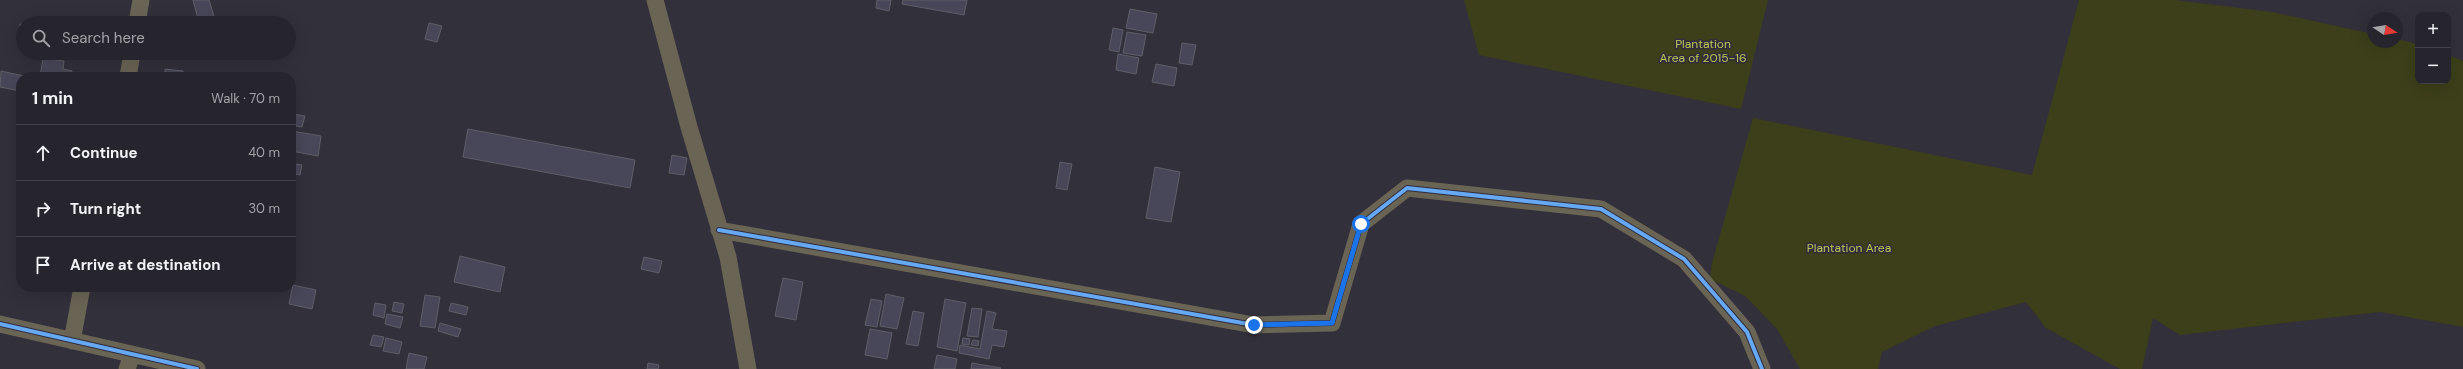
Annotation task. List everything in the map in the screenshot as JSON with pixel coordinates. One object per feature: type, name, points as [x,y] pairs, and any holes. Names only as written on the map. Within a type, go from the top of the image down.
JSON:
[{"type":"street","points":[[138,16],[141,0]]},
{"type":"street","points":[[655,0],[689,127],[728,257],[748,369]]},
{"type":"street","points":[[129,72],[131,60]]},
{"type":"street","points":[[720,230],[1254,325],[1332,323],[1361,224],[1407,188],[1601,209],[1684,259],[1747,332],[1762,369]]},
{"type":"street","points":[[72,341],[81,292]]},
{"type":"street","points":[[0,324],[72,341],[129,362],[197,369]]},
{"type":"green space","name":"Plantation Area of 2015-16","points":[[1464,0],[1768,0],[1741,109],[1479,55]]},
{"type":"green space","name":"Plantation Area","points":[[2079,0],[2175,0],[2272,12],[2367,33],[2367,48],[2403,48],[2403,40],[2415,43],[2415,84],[2451,84],[2451,56],[2463,61],[2463,327],[2380,312],[2180,335],[2153,318],[2142,369],[2120,369],[2046,328],[2026,302],[1935,326],[1882,352],[1878,369],[1800,369],[1777,329],[1745,296],[1710,279],[1712,263],[1753,118],[2032,175]]},
{"type":"building","points":[[193,0],[209,0],[214,16],[197,16]]},
{"type":"building","points":[[877,0],[891,0],[889,11],[876,8]]},
{"type":"building","points":[[903,0],[967,0],[964,15],[902,4]]},
{"type":"building","points":[[1130,9],[1157,14],[1153,33],[1126,28]]},
{"type":"building","points":[[429,23],[442,26],[437,42],[425,39]]},
{"type":"building","points":[[1113,28],[1123,30],[1119,52],[1109,50]]},
{"type":"building","points":[[1127,32],[1146,35],[1142,56],[1123,53]]},
{"type":"building","points":[[1182,43],[1196,45],[1192,65],[1179,63]]},
{"type":"building","points":[[1118,54],[1139,58],[1136,74],[1116,70]]},
{"type":"building","points":[[43,60],[64,61],[63,69],[72,71],[72,72],[41,72]]},
{"type":"building","points":[[1156,64],[1177,68],[1174,86],[1152,82]]},
{"type":"building","points":[[165,69],[183,71],[183,72],[165,72]]},
{"type":"building","points":[[1,71],[16,74],[16,90],[0,87]]},
{"type":"building","points":[[296,114],[305,116],[302,127],[296,126]]},
{"type":"building","points":[[468,129],[635,160],[630,188],[463,157]]},
{"type":"building","points":[[296,132],[321,136],[318,156],[296,152]]},
{"type":"building","points":[[672,155],[687,158],[684,175],[669,173]]},
{"type":"building","points":[[1060,162],[1072,164],[1067,190],[1056,188]]},
{"type":"building","points":[[296,164],[302,165],[300,175],[296,174]]},
{"type":"building","points":[[1155,167],[1180,172],[1171,222],[1146,218]]},
{"type":"building","points":[[460,256],[505,267],[500,292],[454,282]]},
{"type":"building","points":[[644,257],[662,261],[659,273],[641,269]]},
{"type":"building","points":[[783,278],[803,282],[796,320],[775,316]]},
{"type":"building","points":[[296,286],[316,290],[312,309],[289,304],[292,292],[296,292]]},
{"type":"building","points":[[886,294],[904,298],[897,329],[880,326]]},
{"type":"building","points":[[425,295],[440,297],[435,328],[420,326]]},
{"type":"building","points":[[871,299],[882,301],[877,327],[865,325]]},
{"type":"building","points":[[945,299],[966,303],[957,351],[937,347]]},
{"type":"building","points":[[394,302],[404,304],[402,313],[392,311]]},
{"type":"building","points":[[375,303],[386,305],[384,318],[373,315]]},
{"type":"building","points":[[451,303],[468,307],[466,315],[449,311]]},
{"type":"building","points":[[972,308],[982,309],[978,337],[967,336]]},
{"type":"building","points":[[913,311],[924,313],[918,346],[906,344]]},
{"type":"building","points":[[987,311],[996,313],[992,329],[1007,331],[1004,347],[992,345],[989,359],[959,353],[960,345],[980,349]]},
{"type":"building","points":[[387,314],[403,317],[400,328],[385,324]]},
{"type":"building","points":[[440,323],[461,329],[458,337],[438,331]]},
{"type":"building","points":[[870,329],[892,333],[887,359],[865,355]]},
{"type":"building","points":[[373,335],[384,337],[381,347],[370,345]]},
{"type":"building","points":[[386,338],[402,342],[399,354],[383,351]]},
{"type":"building","points":[[963,338],[970,339],[969,345],[962,344]]},
{"type":"building","points":[[973,340],[979,341],[978,346],[971,345]]},
{"type":"building","points":[[409,353],[427,357],[424,369],[406,369]]},
{"type":"building","points":[[937,355],[957,359],[955,369],[934,369]]},
{"type":"building","points":[[648,363],[659,365],[658,369],[647,369]]},
{"type":"building","points":[[972,363],[1001,368],[971,369]]},
{"type":"cycle path","points":[[719,230],[1254,325],[1332,323],[1361,224],[1407,188],[1601,209],[1684,259],[1747,332],[1762,369]]},
{"type":"cycle path","points":[[0,324],[197,369]]},
{"type":"route","points":[[1254,325],[1332,323],[1361,224]]}]
